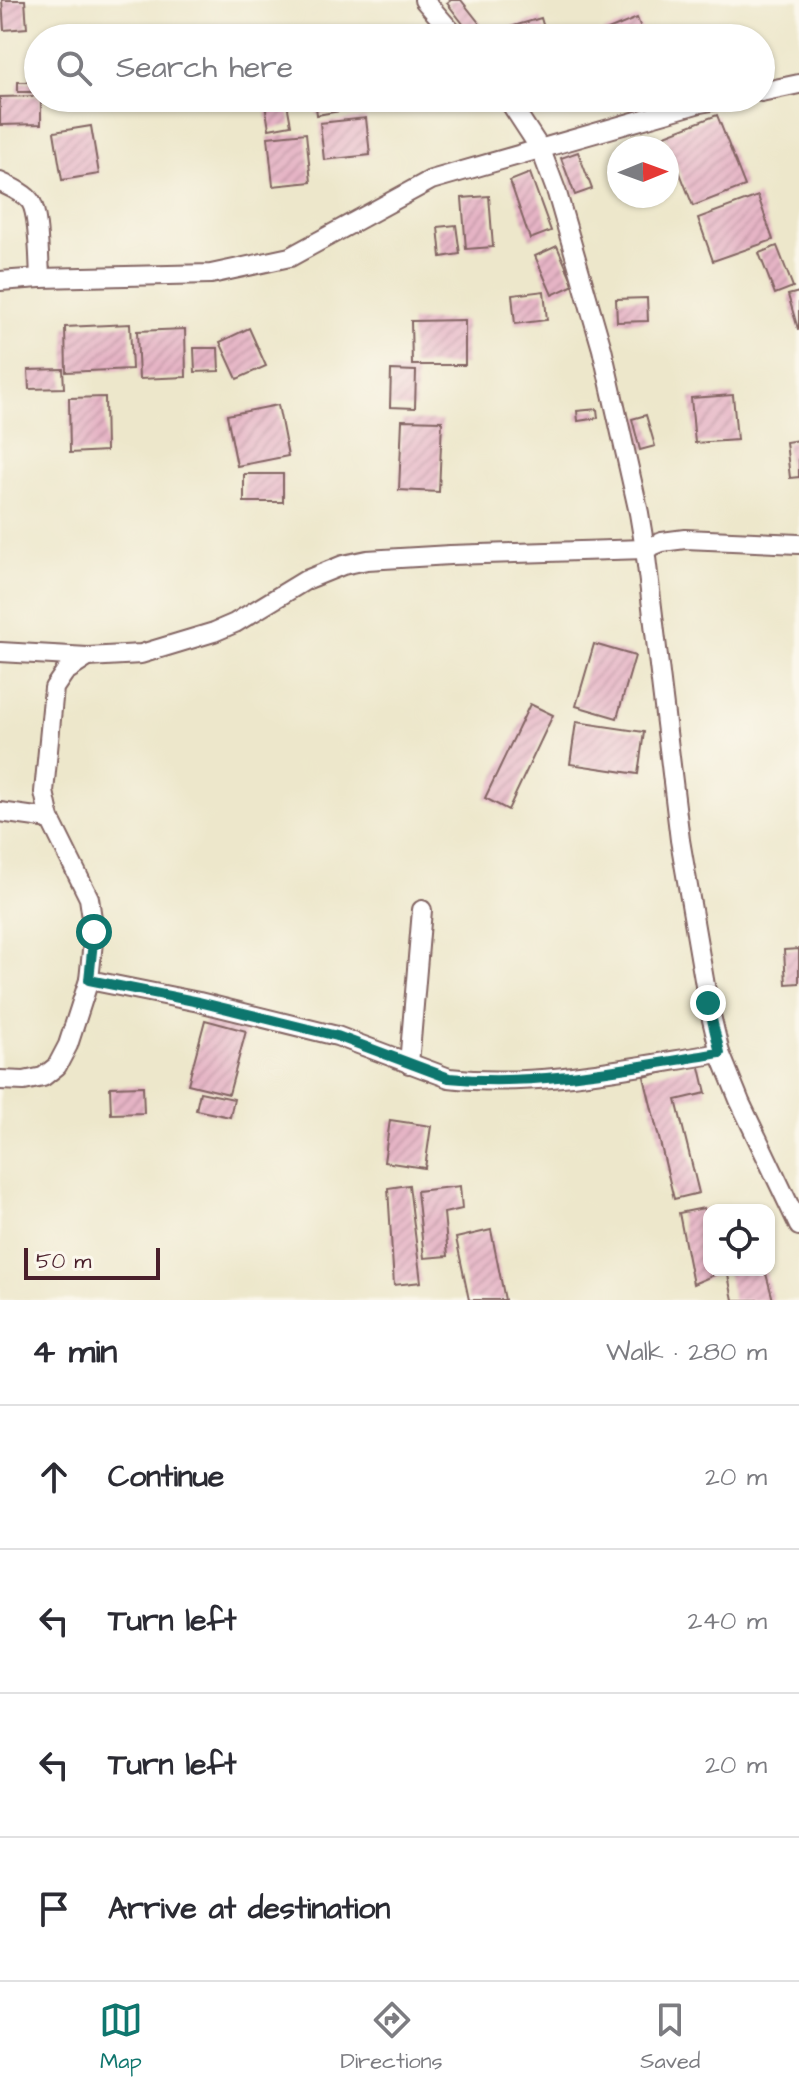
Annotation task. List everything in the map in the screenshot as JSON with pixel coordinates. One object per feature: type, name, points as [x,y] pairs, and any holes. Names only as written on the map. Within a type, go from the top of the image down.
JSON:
[{"type":"street","points":[[424,0],[445,24]]},
{"type":"street","points":[[775,89],[799,84]]},
{"type":"street","points":[[516,112],[541,150],[557,193],[602,349],[639,513],[680,840],[708,1003],[720,1053],[799,1226]]},
{"type":"street","points":[[0,281],[211,274],[251,267],[290,257],[431,180],[670,112]]},
{"type":"street","points":[[0,182],[31,201],[35,213],[40,278]]},
{"type":"street","points":[[0,652],[88,657],[141,654],[214,632],[306,580],[343,565],[367,560],[645,549],[662,542],[685,539],[799,544]]},
{"type":"street","points":[[0,1080],[24,1081],[43,1077],[57,1066],[68,1045],[89,980],[94,932],[89,898],[50,819],[44,792],[54,688],[65,672],[88,657]]},
{"type":"street","points":[[0,812],[50,819]]},
{"type":"street","points":[[409,1064],[422,910]]},
{"type":"street","points":[[89,980],[199,1002],[337,1036],[449,1078],[519,1080],[588,1074],[720,1053]]},
{"type":"building","points":[[2,0],[25,0],[27,24],[24,28],[4,30]]},
{"type":"building","points":[[461,0],[480,24],[463,24],[447,3]]},
{"type":"building","points":[[541,18],[543,24],[521,24]]},
{"type":"building","points":[[637,18],[639,24],[622,24]]},
{"type":"building","points":[[18,82],[24,82],[24,92],[18,92]]},
{"type":"building","points":[[24,96],[24,112],[41,112],[41,124],[0,125],[0,97]]},
{"type":"building","points":[[266,112],[289,112],[291,125],[269,129]]},
{"type":"building","points":[[717,115],[745,186],[693,206],[679,170],[679,136],[665,135]]},
{"type":"building","points":[[366,118],[370,155],[324,160],[320,123]]},
{"type":"building","points":[[91,126],[99,174],[62,180],[54,132]]},
{"type":"building","points":[[306,133],[311,182],[273,186],[268,137]]},
{"type":"building","points":[[578,152],[592,189],[575,195],[561,158]]},
{"type":"building","points":[[530,173],[551,231],[530,239],[510,181]]},
{"type":"building","points":[[489,196],[493,247],[466,249],[462,198]]},
{"type":"building","points":[[758,196],[773,240],[713,261],[698,218]]},
{"type":"building","points":[[456,225],[460,254],[441,257],[438,227]]},
{"type":"building","points":[[557,246],[574,285],[552,295],[535,256]]},
{"type":"building","points":[[777,246],[793,287],[775,294],[759,253]]},
{"type":"building","points":[[544,291],[547,320],[515,324],[512,295]]},
{"type":"building","points":[[799,292],[799,329],[798,329],[788,295]]},
{"type":"building","points":[[647,298],[648,321],[617,322],[616,299]]},
{"type":"building","points":[[465,320],[465,365],[412,365],[411,321]]},
{"type":"building","points":[[130,324],[132,369],[66,372],[65,327]]},
{"type":"building","points":[[249,328],[266,366],[237,379],[220,342]]},
{"type":"building","points":[[185,329],[186,377],[139,379],[137,331]]},
{"type":"building","points":[[194,348],[218,348],[219,371],[195,372]]},
{"type":"building","points":[[63,369],[64,388],[29,389],[28,370]]},
{"type":"building","points":[[391,370],[416,371],[415,408],[390,407]]},
{"type":"building","points":[[733,395],[737,440],[695,443],[691,398]]},
{"type":"building","points":[[105,397],[106,451],[70,453],[69,398]]},
{"type":"building","points":[[278,405],[288,456],[237,466],[227,415]]},
{"type":"building","points":[[597,409],[598,418],[578,421],[577,411]]},
{"type":"building","points":[[646,415],[655,446],[640,450],[632,419]]},
{"type":"building","points":[[402,420],[442,421],[439,492],[399,490]]},
{"type":"building","points":[[799,440],[799,477],[790,478],[786,442]]},
{"type":"building","points":[[244,474],[283,474],[283,502],[244,502]]},
{"type":"building","points":[[594,644],[635,656],[617,718],[576,706]]},
{"type":"building","points":[[530,704],[553,715],[508,810],[485,798]]},
{"type":"building","points":[[576,722],[644,732],[638,774],[570,764]]},
{"type":"building","points":[[799,949],[799,983],[786,984],[784,950]]},
{"type":"building","points":[[205,1020],[246,1031],[229,1094],[188,1084]]},
{"type":"building","points":[[699,1063],[706,1093],[676,1100],[699,1193],[674,1199],[644,1077]]},
{"type":"building","points":[[143,1086],[144,1113],[111,1114],[110,1087]]},
{"type":"building","points":[[200,1092],[234,1099],[230,1117],[196,1110]]},
{"type":"building","points":[[390,1120],[431,1126],[425,1168],[384,1162]]},
{"type":"building","points":[[409,1185],[421,1282],[394,1285],[388,1188]]},
{"type":"building","points":[[460,1186],[462,1209],[444,1213],[448,1256],[424,1258],[417,1191]]},
{"type":"building","points":[[703,1208],[703,1276],[712,1276],[693,1284],[679,1213]]},
{"type":"building","points":[[491,1230],[505,1300],[469,1300],[456,1238]]},
{"type":"building","points":[[728,1276],[767,1276],[773,1300],[733,1300]]},
{"type":"route","points":[[94,932],[89,980],[199,1002],[337,1036],[449,1078],[519,1080],[588,1074],[720,1053],[708,1003]]}]
